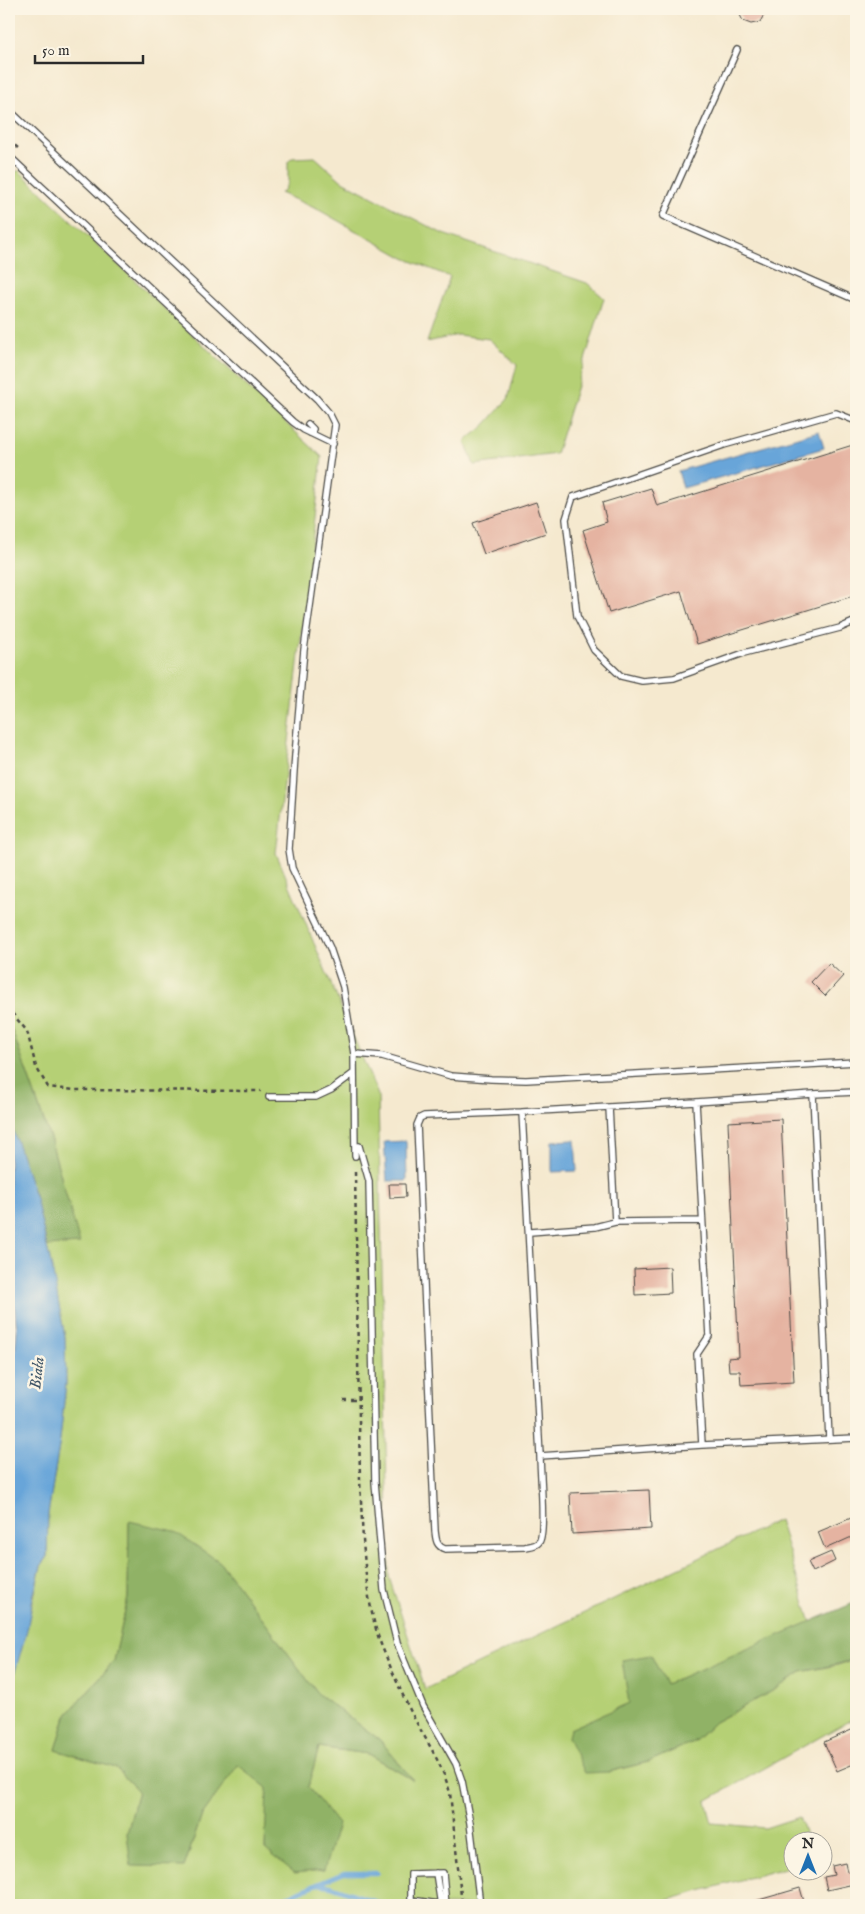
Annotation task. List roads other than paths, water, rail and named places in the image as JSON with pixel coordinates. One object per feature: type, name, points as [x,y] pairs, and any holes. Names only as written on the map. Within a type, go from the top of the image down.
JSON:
[{"type":"lane","points":[[737,50],[662,216],[856,300]]},
{"type":"lane","points":[[9,110],[317,399],[329,413],[335,425],[304,650],[289,849],[292,868],[330,948],[343,988],[354,1054],[355,1156]]},
{"type":"lane","points":[[9,156],[293,422],[333,444]]},
{"type":"lane","points":[[856,421],[836,413],[724,445],[633,475],[572,497],[566,519],[577,616],[594,650],[621,676],[642,681],[674,678],[744,652],[840,628],[856,621]]},
{"type":"lane","points":[[308,424],[312,429],[310,433]]},
{"type":"lane","points":[[354,1054],[382,1056],[451,1076],[492,1080],[526,1080],[856,1062]]},
{"type":"lane","points":[[269,1097],[316,1097],[331,1090],[354,1073]]},
{"type":"lane","points":[[522,1112],[530,1232],[542,1530],[539,1542],[525,1547],[445,1549],[440,1547],[436,1540],[435,1531],[417,1125],[420,1118],[424,1116],[856,1092]]},
{"type":"lane","points":[[813,1094],[829,1439]]},
{"type":"lane","points":[[696,1102],[709,1336],[697,1354],[702,1445]]},
{"type":"lane","points":[[609,1107],[615,1222]]},
{"type":"lane","points":[[355,1147],[359,1146],[369,1181],[375,1473],[384,1590],[397,1643],[423,1706],[456,1764],[462,1781],[470,1823],[480,1905]]},
{"type":"lane","points":[[530,1232],[595,1227],[615,1222],[702,1221]]},
{"type":"lane","points":[[540,1456],[702,1445],[856,1438]]},
{"type":"lane","points":[[443,1873],[446,1904],[441,1905],[411,1900],[411,1874],[443,1873]]},
{"type":"water","points":[[819,431],[824,448],[683,488],[678,471]]},
{"type":"water","name":"Biała","points":[[9,1118],[36,1199],[52,1268],[65,1337],[66,1383],[60,1440],[48,1514],[47,1558],[41,1566],[27,1630],[9,1693],[9,1436],[14,1406],[13,1376],[17,1331],[9,1253]]},
{"type":"water","points":[[575,1140],[577,1171],[552,1172],[552,1141]]},
{"type":"water","points":[[406,1141],[407,1181],[387,1181],[384,1142]]},
{"type":"waterway","points":[[267,1905],[344,1873],[377,1873]]},
{"type":"waterway","points":[[318,1884],[331,1886],[385,1905]]}]
